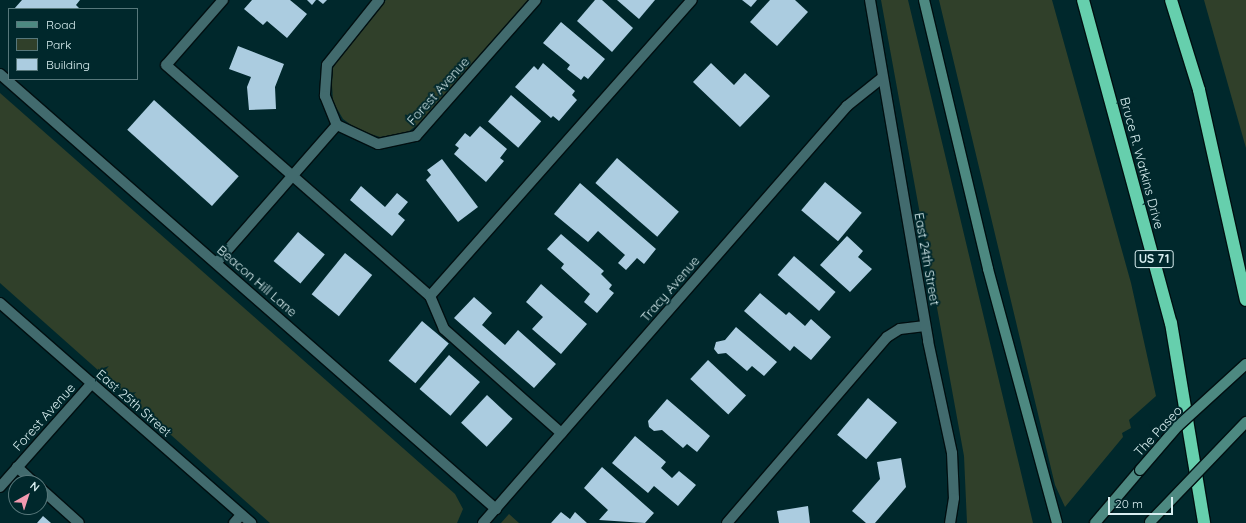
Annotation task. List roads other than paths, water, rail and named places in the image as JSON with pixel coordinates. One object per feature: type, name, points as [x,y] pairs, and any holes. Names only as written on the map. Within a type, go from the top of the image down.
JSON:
[{"type":"highway","name":"Bruce R. Watkins Drive","points":[[1083,0],[1171,323],[1204,523]]},
{"type":"highway","points":[[1171,0],[1199,90],[1246,300]]},
{"type":"main road","points":[[924,0],[988,269],[1057,523]]},
{"type":"main road","name":"The Paseo","points":[[1095,523],[1178,426],[1246,364]]},
{"type":"main road","points":[[1150,522],[1246,422]]},
{"type":"street","points":[[223,0],[166,65],[430,296],[444,329],[561,434]]},
{"type":"street","points":[[217,262],[337,125],[326,96],[327,65],[379,0]]},
{"type":"street","name":"Forest Avenue","points":[[337,125],[378,144],[416,136],[536,0]]},
{"type":"street","points":[[430,296],[692,0]]},
{"type":"street","name":"East 24th Street","points":[[870,0],[925,326],[952,453],[954,498],[950,523]]},
{"type":"street","name":"Beacon Hill Lane","points":[[0,74],[217,262],[496,509]]},
{"type":"street","name":"Tracy Avenue","points":[[483,523],[847,106],[882,78]]},
{"type":"street","name":"East 25th Street","points":[[0,303],[251,523]]},
{"type":"street","points":[[727,523],[887,338],[900,329],[925,326]]},
{"type":"street","name":"Forest Avenue","points":[[0,486],[92,383]]},
{"type":"street","points":[[17,467],[26,475]]},
{"type":"street","points":[[48,495],[79,523]]},
{"type":"street","points":[[234,523],[241,515]]}]
